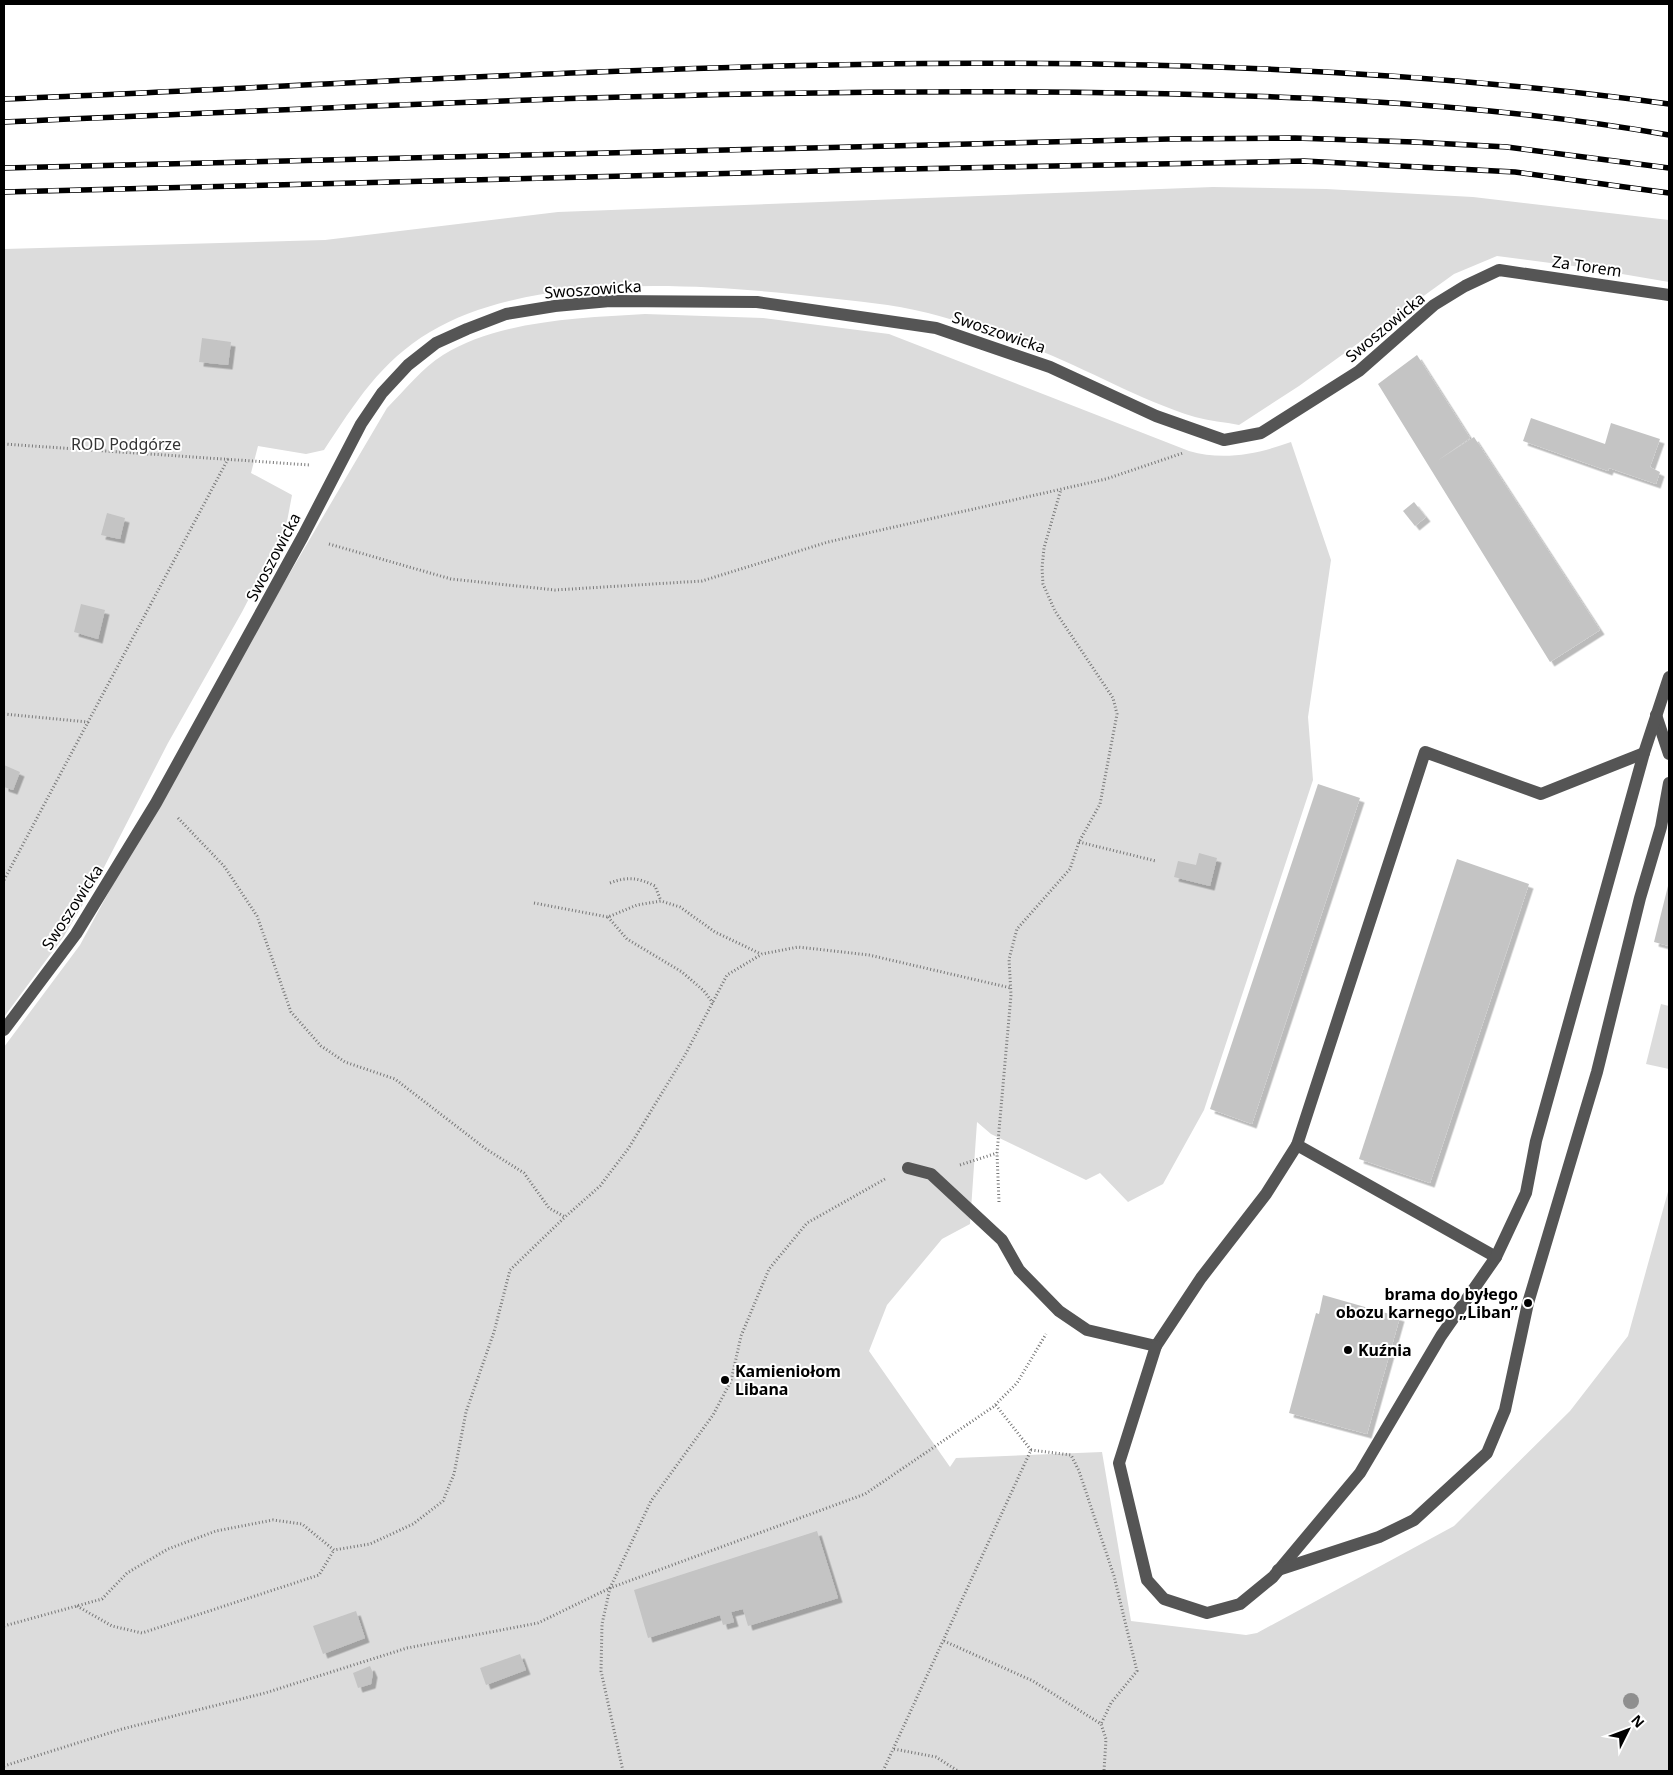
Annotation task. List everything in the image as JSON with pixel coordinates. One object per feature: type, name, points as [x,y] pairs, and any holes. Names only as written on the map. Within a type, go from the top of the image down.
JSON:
[{"type":"street","name":"Za Torem","points":[[1500,270],[1669,295]]},
{"type":"street","name":"Swoszowicka","points":[[4,1030],[76,934],[156,804],[303,536],[361,424],[382,393],[408,365],[436,344],[467,329],[506,314],[555,306],[610,301],[757,302],[936,328],[1050,367],[1156,416],[1224,440],[1261,433],[1359,371],[1434,305],[1465,286],[1500,270]]},
{"type":"street","points":[[1644,753],[1541,794],[1425,752],[1297,1145],[1266,1194],[1201,1278],[1156,1346],[1119,1463],[1147,1580],[1164,1599],[1207,1613],[1240,1604],[1278,1570],[1360,1473],[1441,1336],[1496,1257],[1526,1193],[1536,1141],[1644,753],[1669,677]]},
{"type":"street","points":[[1656,715],[1669,754]]},
{"type":"street","points":[[1278,1570],[1379,1537],[1414,1520],[1487,1453],[1505,1410],[1528,1303],[1597,1072],[1640,898],[1661,827],[1669,783]]},
{"type":"street","points":[[1297,1145],[1496,1257]]},
{"type":"street","points":[[908,1168],[931,1174],[1002,1240],[1020,1270],[1060,1311],[1087,1330],[1156,1346]]},
{"type":"path","points":[[303,536],[451,579],[555,590],[702,581],[828,542],[1106,479],[1224,440]]},
{"type":"path","points":[[4,444],[338,466]]},
{"type":"path","points":[[4,880],[228,459]]},
{"type":"path","points":[[1002,1240],[997,1153],[1011,988],[1009,959],[1017,929],[1070,869],[1079,842],[1100,804],[1117,714],[1113,698],[1055,611],[1043,584],[1044,548],[1061,489]]},
{"type":"path","points":[[4,714],[88,722]]},
{"type":"path","points":[[156,804],[180,820],[224,866],[257,916],[292,1012],[321,1046],[345,1062],[395,1080],[486,1149],[524,1173],[549,1208],[565,1217]]},
{"type":"path","points":[[1079,842],[1086,842],[1156,861]]},
{"type":"path","points":[[610,883],[623,878],[639,878],[656,886],[661,901]]},
{"type":"path","points":[[534,904],[608,917],[637,905],[661,901],[680,907],[715,932],[762,954]]},
{"type":"path","points":[[608,917],[627,939],[682,972],[704,991],[713,1003]]},
{"type":"path","points":[[4,1626],[102,1599],[127,1573],[168,1549],[216,1531],[273,1520],[302,1524],[334,1550],[370,1544],[413,1524],[443,1501],[454,1474],[466,1412],[494,1332],[510,1270],[600,1186],[628,1149],[685,1055],[727,975],[762,954],[798,947],[870,955],[1011,988]]},
{"type":"path","points":[[931,1174],[997,1153]]},
{"type":"path","points":[[623,1771],[601,1671],[602,1624],[610,1588],[651,1500],[714,1415],[731,1381],[741,1336],[769,1268],[807,1223],[908,1168]]},
{"type":"path","points":[[4,1766],[122,1729],[265,1693],[407,1648],[538,1623],[610,1588],[865,1494],[995,1404],[1017,1383],[1060,1311]]},
{"type":"path","points":[[995,1404],[1031,1450],[1071,1455],[1079,1471],[1114,1576],[1137,1671],[1111,1703],[1101,1724]]},
{"type":"path","points":[[884,1771],[1031,1450]]},
{"type":"path","points":[[76,1606],[112,1626],[142,1632],[319,1575],[334,1550]]},
{"type":"path","points":[[944,1641],[1033,1681],[1101,1724],[1106,1739],[1104,1771]]},
{"type":"path","points":[[894,1750],[936,1757],[958,1771]]},
{"type":"green space","name":"ROD Podgórze","points":[[1213,187],[1326,189],[1473,197],[1669,220],[1669,282],[1581,267],[1497,256],[1454,274],[1299,386],[1239,425],[1200,418],[1174,410],[1053,356],[955,320],[888,305],[774,292],[673,286],[620,287],[568,291],[518,299],[471,312],[430,332],[397,356],[370,384],[324,450],[306,454],[258,446],[251,473],[292,495],[286,527],[242,612],[168,743],[98,879],[64,936],[4,1017],[4,249],[325,240],[558,212]]},
{"type":"green space","points":[[645,314],[763,318],[889,334],[1189,451],[1202,454],[1215,456],[1240,455],[1266,450],[1291,442],[1331,560],[1308,717],[1313,780],[1204,1110],[1163,1184],[1128,1202],[1100,1173],[1086,1180],[991,1134],[977,1122],[970,1224],[942,1239],[887,1305],[869,1351],[950,1467],[956,1458],[1102,1452],[1131,1621],[1246,1635],[1257,1633],[1454,1526],[1570,1411],[1628,1336],[1669,1188],[1669,1771],[4,1771],[4,1047],[80,945],[188,746],[387,408],[435,360],[465,343],[489,334],[541,323]]},
{"type":"green space","points":[[1661,1004],[1669,1006],[1669,1069],[1646,1064]]},
{"type":"building","points":[[202,338],[231,342],[228,365],[199,362]]},
{"type":"building","points":[[1417,355],[1470,438],[1437,461],[1474,437],[1600,630],[1550,662],[1378,384]]},
{"type":"building","points":[[1531,418],[1605,444],[1611,423],[1660,439],[1650,467],[1660,472],[1656,484],[1609,468],[1608,471],[1523,441]]},
{"type":"building","points":[[1414,502],[1426,517],[1415,526],[1403,511]]},
{"type":"building","points":[[107,513],[125,518],[120,539],[101,535]]},
{"type":"building","points":[[81,604],[105,610],[98,639],[74,632]]},
{"type":"building","points":[[4,765],[20,772],[13,790],[4,787]]},
{"type":"building","points":[[1318,784],[1360,798],[1252,1124],[1210,1109]]},
{"type":"building","points":[[1199,853],[1217,858],[1210,886],[1174,877],[1178,861],[1196,865]]},
{"type":"building","points":[[1457,859],[1529,884],[1430,1183],[1359,1159]]},
{"type":"building","points":[[1669,882],[1669,946],[1654,942]]},
{"type":"building","name":"Kuźnia","points":[[1323,1295],[1400,1317],[1367,1434],[1289,1413],[1316,1313],[1319,1314]]},
{"type":"building","points":[[817,1531],[838,1598],[748,1626],[743,1609],[731,1612],[734,1622],[723,1625],[720,1615],[648,1638],[634,1590]]},
{"type":"building","points":[[356,1611],[365,1638],[323,1654],[313,1626]]},
{"type":"building","points":[[520,1654],[526,1670],[486,1685],[480,1668]]},
{"type":"building","points":[[370,1666],[373,1673],[371,1684],[358,1688],[353,1673]]},
{"type":"railway","points":[[4,99],[629,71],[837,65],[1046,63],[1254,68],[1462,81],[1669,104]]},
{"type":"railway","points":[[4,122],[653,96],[783,93],[1043,92],[1200,94],[1436,106],[1514,113],[1669,135]]},
{"type":"railway","points":[[4,168],[1169,139],[1295,138],[1507,147],[1669,168]]},
{"type":"railway","points":[[4,192],[859,170],[1304,161],[1515,172],[1669,193]]},
{"type":"place","name":"brama do byłego obozu karnego „Liban”","points":[[1528,1303]]},
{"type":"place","name":"Kuźnia","points":[[1348,1350]]},
{"type":"place","name":"Kamieniołom Libana","points":[[725,1380]]}]
